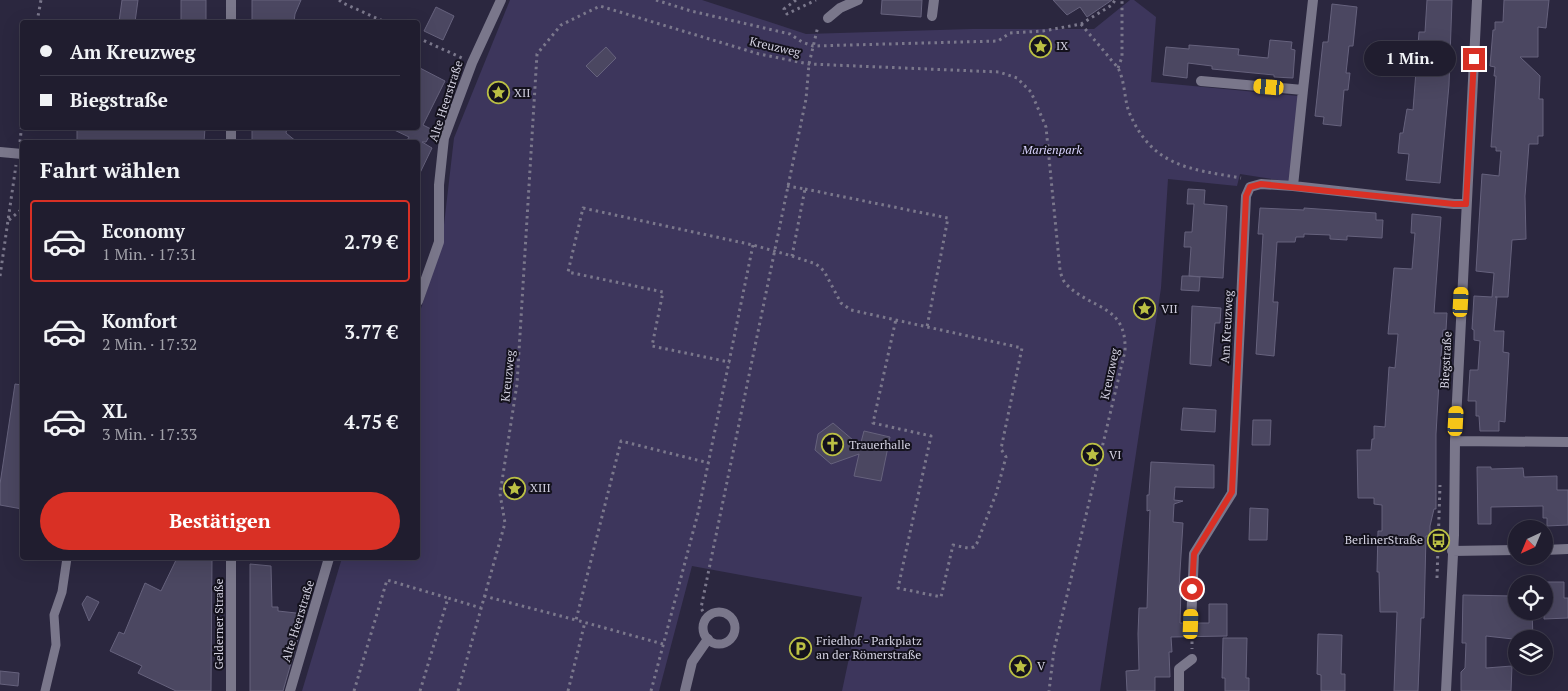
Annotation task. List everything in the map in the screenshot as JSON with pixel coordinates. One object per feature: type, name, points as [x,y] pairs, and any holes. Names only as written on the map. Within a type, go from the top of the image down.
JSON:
[{"type":"street","points":[[232,0],[232,20]]},
{"type":"street","name":"Alte Heerstraße","points":[[420,295],[439,242],[439,185],[444,138],[472,62],[501,0]]},
{"type":"street","points":[[828,18],[840,8],[858,0]]},
{"type":"street","points":[[932,16],[934,0]]},
{"type":"street","points":[[1293,186],[1313,0]]},
{"type":"street","name":"Biegstraße","points":[[1446,691],[1454,535],[1455,441],[1477,0]]},
{"type":"street","points":[[1201,81],[1303,90]]},
{"type":"street","points":[[0,152],[20,154]]},
{"type":"street","points":[[1261,184],[1466,204]]},
{"type":"street","name":"Am Kreuzweg","points":[[1191,624],[1194,554],[1232,492],[1246,196],[1250,187],[1261,184]]},
{"type":"street","points":[[1455,441],[1568,442]]},
{"type":"street","points":[[1553,550],[1568,549]]},
{"type":"street","points":[[1452,552],[1508,550]]},
{"type":"street","name":"Gelderner Straße","points":[[231,560],[231,691]]},
{"type":"street","name":"Alte Heerstraße","points":[[290,691],[328,560]]},
{"type":"street","points":[[686,691],[692,662],[708,639]]},
{"type":"street","points":[[1179,691],[1179,669],[1192,659]]},
{"type":"lane","points":[[45,691],[56,645],[54,615],[62,592],[67,560]]},
{"type":"lane","points":[[715,612],[725,612],[733,618],[736,629],[733,638],[726,643],[716,644],[708,639],[703,631],[706,617],[715,612]]},
{"type":"path","points":[[37,20],[40,0]]},
{"type":"path","points":[[339,0],[380,20]]},
{"type":"path","points":[[656,0],[691,11],[790,34],[802,42],[813,46],[998,41],[1010,33],[1044,31],[1081,24],[1112,5],[1115,0]]},
{"type":"path","points":[[796,0],[784,9],[788,14],[816,0]]},
{"type":"path","points":[[1118,68],[1122,57],[1122,0]]},
{"type":"path","name":"Kreuzweg","points":[[458,691],[505,524],[500,494],[517,384],[537,54],[561,25],[600,6],[759,54],[809,64],[999,72],[1017,78],[1031,92],[1046,127],[1060,270],[1065,283],[1077,293],[1106,309],[1118,321],[1126,338],[1125,351],[1054,650],[1049,691]]},
{"type":"path","points":[[706,617],[701,608],[806,100],[809,64],[818,24],[828,18]]},
{"type":"path","points":[[1081,24],[1118,68],[1128,110],[1134,123],[1151,147],[1164,157],[1189,169],[1261,184]]},
{"type":"path","points":[[420,39],[472,62]]},
{"type":"path","points":[[0,276],[20,154]]},
{"type":"path","points":[[787,186],[948,218],[927,327]]},
{"type":"path","points":[[792,256],[805,189]]},
{"type":"path","points":[[728,362],[652,346],[663,292],[568,272],[583,208],[753,244],[792,256],[816,264],[824,271],[841,303],[851,310],[896,319],[1022,348],[1001,449],[1006,457],[996,494],[974,547],[968,548],[953,545],[941,597],[898,588],[930,436],[873,423],[896,319]]},
{"type":"path","points":[[8,221],[20,210]]},
{"type":"path","points":[[651,691],[698,513],[753,244]]},
{"type":"path","points":[[576,620],[621,441],[709,462]]},
{"type":"path","points":[[354,691],[387,580],[481,608]]},
{"type":"path","points":[[484,596],[663,644]]},
{"type":"path","points":[[420,691],[448,598]]},
{"type":"path","points":[[568,691],[586,622]]},
{"type":"path","points":[[1191,624],[1192,659]]},
{"type":"green space","name":"Marienpark","points":[[510,0],[702,0],[806,34],[972,29],[1094,29],[1130,0],[1134,0],[1156,17],[1151,82],[1298,96],[1291,182],[1240,174],[1237,186],[1168,179],[1161,288],[1100,691],[842,691],[862,597],[692,566],[659,691],[302,691],[341,560],[420,560],[420,312],[442,242],[454,138]]},
{"type":"building","points":[[122,0],[138,0],[135,20],[119,20]]},
{"type":"building","points":[[181,0],[206,0],[206,20],[181,20]]},
{"type":"building","points":[[252,0],[301,0],[294,20],[252,20]]},
{"type":"building","points":[[882,0],[922,0],[921,17],[881,14]]},
{"type":"building","points":[[1053,0],[1112,0],[1087,17],[1080,7],[1067,15]]},
{"type":"building","points":[[1427,0],[1452,0],[1449,85],[1440,183],[1406,180],[1409,154],[1398,153],[1400,133],[1403,133],[1407,109],[1413,110],[1419,32],[1425,32]]},
{"type":"building","points":[[1504,0],[1549,0],[1546,28],[1538,27],[1538,57],[1520,57],[1540,76],[1539,99],[1543,99],[1543,136],[1538,136],[1538,144],[1529,144],[1525,196],[1526,239],[1512,240],[1508,297],[1497,297],[1494,331],[1504,331],[1503,352],[1509,353],[1505,422],[1499,421],[1499,431],[1480,431],[1479,416],[1476,416],[1476,401],[1468,401],[1470,370],[1478,370],[1480,341],[1474,340],[1474,330],[1472,329],[1474,296],[1492,297],[1494,273],[1476,271],[1482,174],[1499,176],[1501,151],[1496,151],[1496,147],[1491,147],[1496,76],[1494,76],[1495,67],[1490,66],[1493,30],[1495,30],[1495,22],[1503,22]]},
{"type":"building","points":[[1332,4],[1357,7],[1353,46],[1349,46],[1346,73],[1350,73],[1348,90],[1344,90],[1341,126],[1323,124],[1324,117],[1315,116],[1323,42],[1328,42]]},
{"type":"building","points":[[436,7],[454,16],[443,40],[424,31]]},
{"type":"building","points":[[1270,40],[1292,42],[1291,49],[1295,50],[1293,78],[1212,69],[1212,66],[1188,63],[1187,78],[1163,75],[1166,47],[1189,49],[1189,45],[1239,49],[1238,55],[1268,58]]},
{"type":"building","points":[[606,47],[616,58],[597,77],[586,66]]},
{"type":"building","points":[[420,68],[445,81],[423,125],[433,130],[426,142],[422,142],[432,148],[420,173],[420,140],[407,140],[409,137],[394,130],[420,130]]},
{"type":"building","points":[[77,130],[205,130],[204,140],[77,140]]},
{"type":"building","points":[[252,130],[287,130],[286,133],[295,140],[252,140]]},
{"type":"building","points":[[1188,189],[1205,190],[1204,204],[1227,206],[1223,278],[1189,276],[1191,247],[1184,247],[1185,232],[1192,232],[1194,204],[1187,204]]},
{"type":"building","points":[[1260,208],[1304,210],[1304,208],[1376,213],[1376,220],[1383,220],[1382,238],[1347,236],[1347,240],[1330,239],[1330,235],[1304,234],[1304,237],[1296,237],[1295,242],[1277,242],[1273,302],[1278,302],[1274,356],[1256,354],[1263,234],[1258,234]]},
{"type":"building","points":[[1412,214],[1441,217],[1434,313],[1447,313],[1446,330],[1443,330],[1436,434],[1436,509],[1434,509],[1430,526],[1430,536],[1426,536],[1424,618],[1421,618],[1418,691],[1394,691],[1397,612],[1380,612],[1379,572],[1377,572],[1378,531],[1382,531],[1382,505],[1374,504],[1374,498],[1358,498],[1357,450],[1371,450],[1372,439],[1374,439],[1374,426],[1385,427],[1389,367],[1395,368],[1398,334],[1388,334],[1394,268],[1412,269],[1415,233],[1411,233]]},
{"type":"building","points":[[1182,276],[1200,277],[1199,291],[1181,290]]},
{"type":"building","points":[[1192,306],[1221,308],[1220,323],[1215,323],[1211,366],[1190,364]]},
{"type":"building","points":[[15,384],[20,385],[20,509],[0,505],[0,484]]},
{"type":"building","points":[[1183,408],[1216,410],[1215,432],[1181,430]]},
{"type":"building","points":[[1253,420],[1271,420],[1270,445],[1252,445]]},
{"type":"building","points":[[833,423],[860,446],[864,431],[890,437],[881,481],[854,476],[859,454],[831,464],[815,450],[818,434]]},
{"type":"building","points":[[1151,462],[1214,465],[1214,488],[1175,487],[1174,500],[1183,501],[1174,504],[1173,522],[1183,523],[1179,588],[1181,588],[1180,623],[1184,623],[1188,630],[1194,630],[1198,623],[1209,623],[1209,604],[1227,604],[1227,636],[1171,637],[1172,652],[1169,652],[1170,677],[1155,677],[1155,691],[1127,691],[1126,671],[1139,670],[1139,608],[1147,608],[1150,510],[1147,511],[1147,495],[1149,495]]},
{"type":"building","points":[[1477,467],[1491,467],[1491,469],[1523,468],[1524,477],[1557,476],[1557,490],[1568,490],[1568,525],[1553,526],[1553,520],[1543,518],[1543,506],[1491,507],[1491,524],[1478,524]]},
{"type":"building","points":[[1250,508],[1268,509],[1267,540],[1249,540]]},
{"type":"building","points":[[176,560],[212,560],[211,691],[176,691],[138,673],[142,666],[110,651],[119,632],[124,634],[145,583],[161,591]]},
{"type":"building","points":[[250,564],[271,566],[272,607],[278,607],[278,611],[305,614],[283,691],[250,691]]},
{"type":"building","points":[[1553,582],[1564,582],[1564,598],[1568,598],[1568,618],[1553,619]]},
{"type":"building","points":[[1463,595],[1508,596],[1508,620],[1532,620],[1533,630],[1508,630],[1508,638],[1486,636],[1486,668],[1508,666],[1508,675],[1512,675],[1511,691],[1461,691],[1461,672],[1465,668],[1466,643],[1462,643]]},
{"type":"building","points":[[87,596],[99,602],[89,621],[82,604]]},
{"type":"building","points":[[1318,634],[1342,635],[1341,674],[1345,674],[1345,691],[1321,691],[1321,675],[1317,674]]},
{"type":"building","points":[[1223,638],[1247,638],[1246,678],[1249,678],[1249,691],[1225,691],[1225,678],[1222,678]]},
{"type":"building","points":[[0,671],[19,673],[18,686],[0,684]]},
{"type":"place","name":"IX","points":[[1040,46]]},
{"type":"place","name":"XII","points":[[498,93]]},
{"type":"place","name":"VII","points":[[1145,309]]},
{"type":"place","name":"Trauerhalle","points":[[833,445]]},
{"type":"place","name":"VI","points":[[1093,455]]},
{"type":"place","name":"XIII","points":[[514,488]]},
{"type":"place","name":"BerlinerStraße","points":[[1439,540]]},
{"type":"place","name":"Friedhof - Parkplatz an der Römerstraße","points":[[800,648]]},
{"type":"place","name":"V","points":[[1021,666]]},
{"type":"route","points":[[1192,589],[1194,554],[1232,492],[1246,196],[1250,187],[1261,184],[1293,186],[1466,204],[1474,59]]}]
